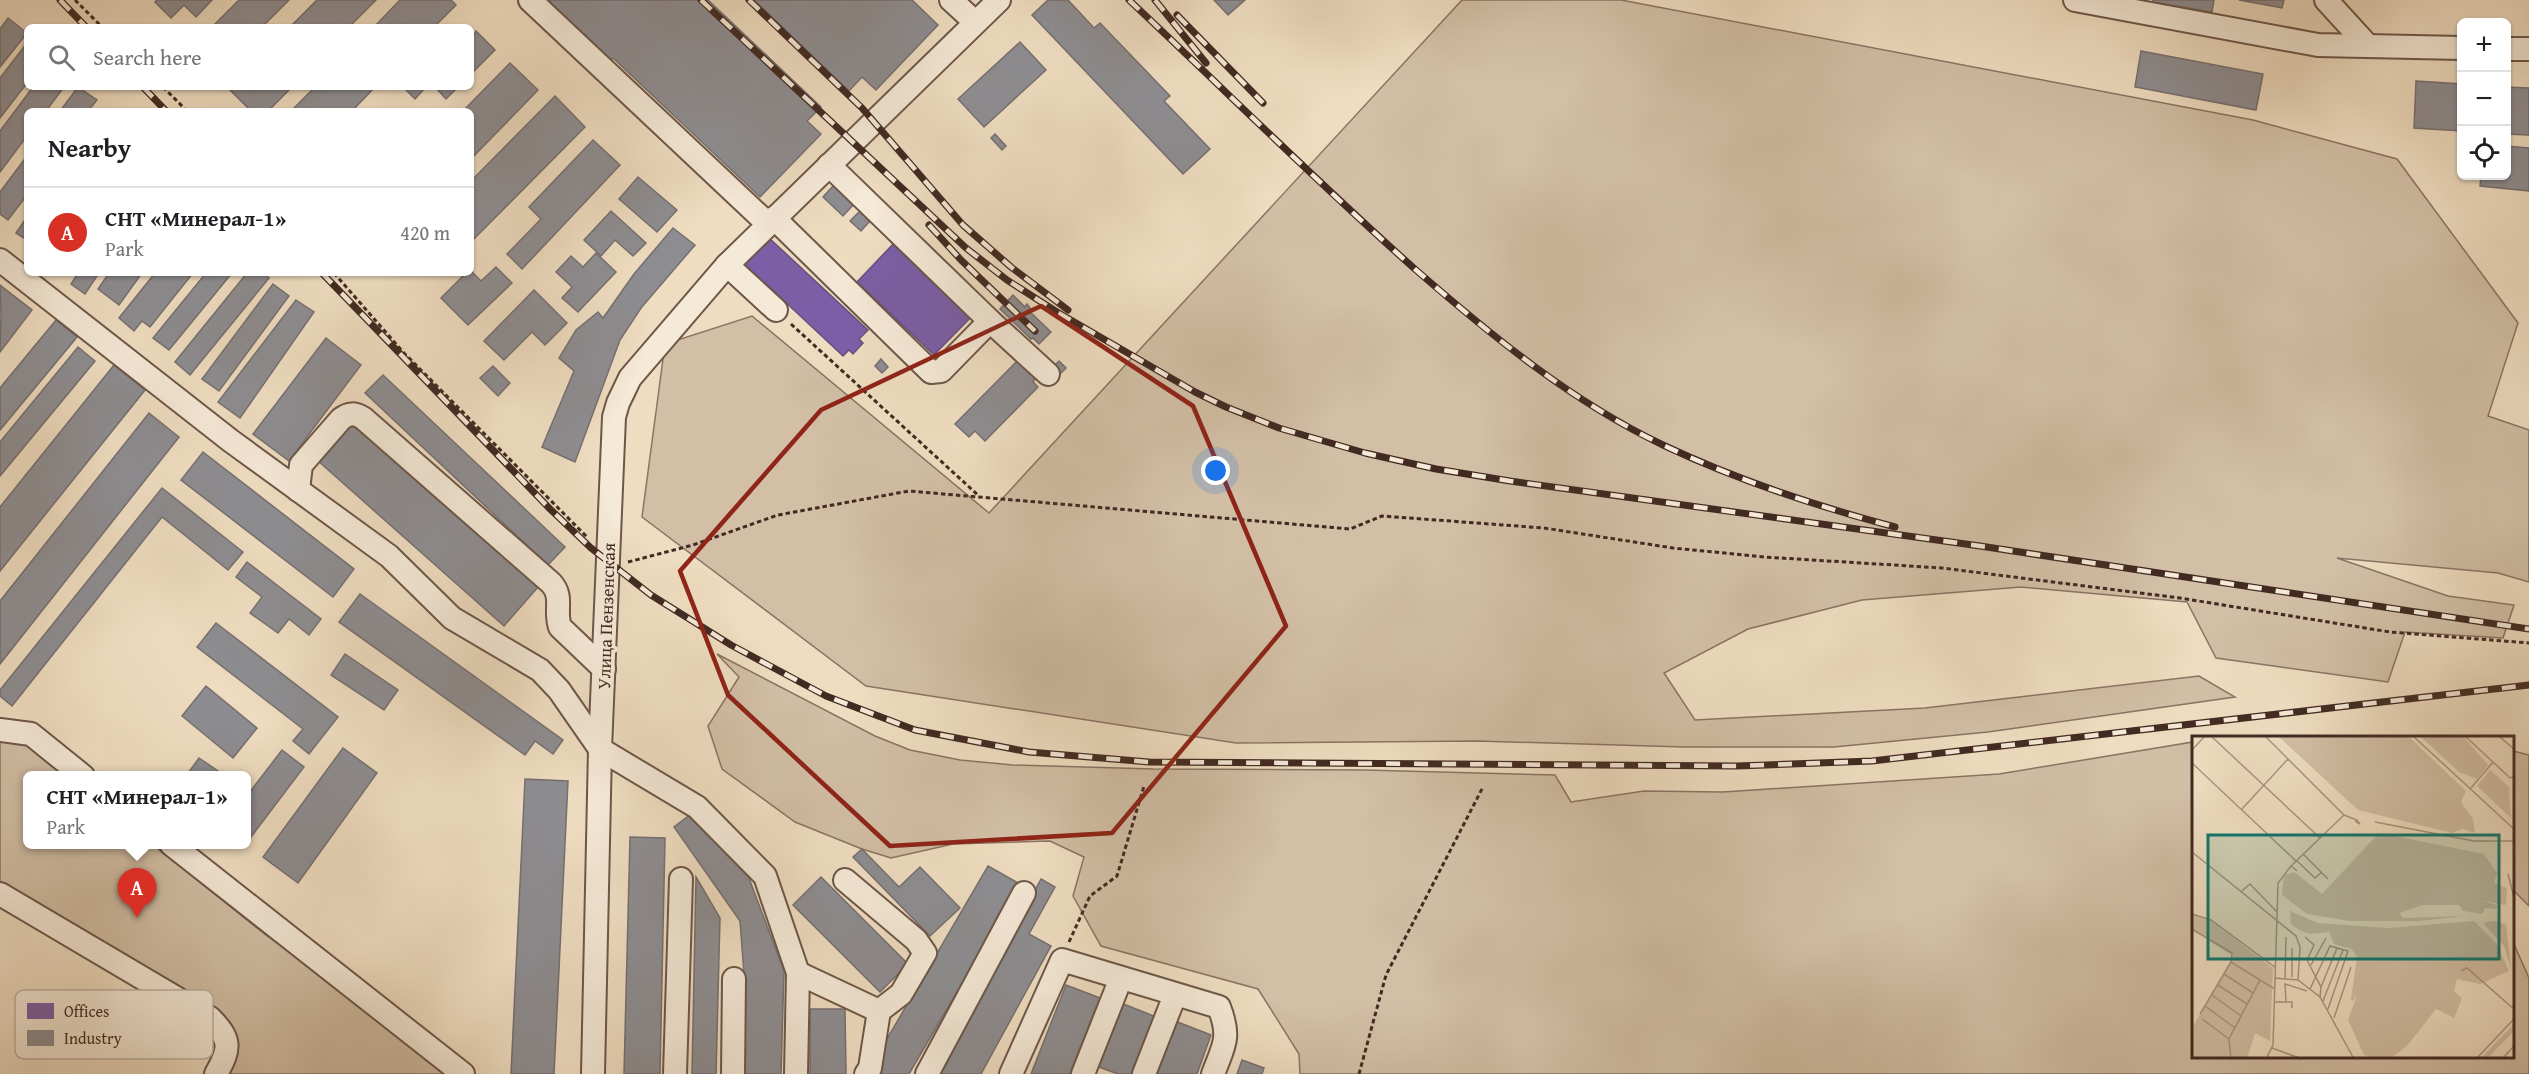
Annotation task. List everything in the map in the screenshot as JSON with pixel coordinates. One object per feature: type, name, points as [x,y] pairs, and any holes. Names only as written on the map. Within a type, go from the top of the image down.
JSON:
[{"type":"street","points":[[530,0],[771,221],[931,372],[941,371],[990,321]]},
{"type":"street","points":[[951,0],[975,22]]},
{"type":"street","name":"Улица Пензенская","points":[[593,1074],[600,749],[614,431],[618,403],[630,378],[727,265],[999,0]]},
{"type":"street","points":[[2075,0],[2318,45],[2457,48]]},
{"type":"street","points":[[2326,0],[2368,46]]},
{"type":"street","points":[[2511,49],[2529,49]]},
{"type":"street","points":[[829,165],[1048,374]]},
{"type":"street","points":[[0,260],[231,441],[389,556],[452,618],[540,670],[559,690],[600,749],[697,807],[765,876],[798,973],[796,1074]]},
{"type":"street","points":[[727,265],[776,310]]},
{"type":"street","points":[[298,490],[301,465],[341,419],[347,414],[356,413],[551,583],[559,596],[557,619],[560,627],[604,669]]},
{"type":"street","points":[[0,730],[31,734],[77,771]]},
{"type":"street","points":[[177,849],[463,1074]]},
{"type":"street","points":[[675,1074],[681,879]]},
{"type":"street","points":[[845,880],[916,940],[925,953],[901,994],[879,1011],[870,1068],[866,1074]]},
{"type":"street","points":[[927,1074],[1024,893]]},
{"type":"street","points":[[0,894],[163,990]]},
{"type":"street","points":[[1011,1074],[1062,960],[1175,996],[1219,1007],[1226,1025],[1226,1039],[1213,1074]]},
{"type":"street","points":[[798,973],[879,1011]]},
{"type":"street","points":[[1084,1074],[1121,978]]},
{"type":"street","points":[[733,1074],[734,979]]},
{"type":"street","points":[[1144,1074],[1175,996]]},
{"type":"street","points":[[213,1021],[224,1032],[227,1044],[225,1058],[216,1074]]},
{"type":"path","points":[[75,0],[99,24]]},
{"type":"path","points":[[166,90],[184,108]]},
{"type":"path","points":[[337,276],[404,353],[608,557],[622,562],[634,562],[693,545],[778,515],[909,492],[1350,529],[1382,516],[1544,528],[1673,548],[1741,555],[1942,568],[2180,598],[2390,632],[2529,643]]},
{"type":"path","points":[[776,310],[980,497]]},
{"type":"path","points":[[1062,960],[1089,897],[1117,876],[1144,786]]},
{"type":"path","points":[[1359,1074],[1386,975],[1483,787]]},
{"type":"highlighted area","points":[[1041,306],[1193,406],[1286,626],[1112,833],[890,846],[728,695],[680,571],[821,410]]},
{"type":"shaded area","points":[[1462,0],[1621,0],[2253,120],[2397,159],[2518,323],[2488,416],[2529,430],[2529,582],[2498,573],[2337,558],[2448,596],[2514,605],[2503,638],[2405,632],[2388,682],[2216,658],[2187,602],[2021,587],[1862,600],[1748,629],[1664,673],[1695,720],[1925,708],[2199,676],[2235,697],[1988,732],[1834,747],[1684,747],[1478,741],[1236,743],[866,686],[642,517],[665,344],[752,316],[989,513]]},
{"type":"shaded area","points":[[717,654],[875,736],[910,750],[960,760],[1013,765],[1153,769],[1364,770],[1555,775],[1571,802],[1644,791],[1723,792],[1999,774],[2192,742],[2192,1059],[2514,1059],[2514,944],[2529,978],[2529,1074],[1300,1074],[1299,1054],[1258,989],[1101,946],[1073,896],[1084,857],[1050,841],[953,844],[891,858],[795,822],[722,769],[708,726],[739,677]]},
{"type":"shaded area","points":[[0,733],[27,743],[62,771],[23,771],[23,849],[158,849],[266,935],[460,1074],[210,1074],[219,1035],[213,1031],[213,990],[145,990],[0,902]]},
{"type":"shaded area","points":[[2514,751],[2529,755],[2529,906],[2514,891]]},
{"type":"building: Offices","points":[[768,237],[868,330],[859,339],[863,343],[853,354],[849,350],[843,356],[764,282],[759,287],[749,277],[753,273],[743,264]]},
{"type":"building: Offices","points":[[895,242],[972,316],[934,355],[857,282]]},
{"type":"building: Industry","points":[[157,0],[212,0],[196,17],[184,5],[171,18],[155,2]]},
{"type":"building: Industry","points":[[239,0],[289,0],[265,24],[215,24]]},
{"type":"building: Industry","points":[[317,0],[376,0],[352,24],[293,24]]},
{"type":"building: Industry","points":[[400,0],[451,0],[456,5],[437,24],[377,24]]},
{"type":"building: Industry","points":[[536,0],[708,0],[821,107],[807,121],[821,134],[760,197],[613,58],[606,66]]},
{"type":"building: Industry","points":[[754,0],[912,0],[938,25],[876,90],[862,77],[849,91]]},
{"type":"building: Industry","points":[[1048,0],[1068,0],[1094,28],[1100,23],[1170,96],[1164,101],[1210,149],[1183,174],[1032,15]]},
{"type":"building: Industry","points":[[1214,0],[1245,0],[1228,15]]},
{"type":"building: Industry","points":[[2153,0],[2214,0],[2212,12],[2152,2]]},
{"type":"building: Industry","points":[[2239,0],[2284,0],[2282,8]]},
{"type":"building: Industry","points":[[8,18],[24,31],[24,37],[0,67],[0,29]]},
{"type":"building: Industry","points":[[476,31],[495,50],[474,71],[474,35]]},
{"type":"building: Industry","points":[[1020,42],[1046,70],[984,127],[958,99]]},
{"type":"building: Industry","points":[[24,47],[24,87],[0,118],[0,78]]},
{"type":"building: Industry","points":[[2141,51],[2263,74],[2256,110],[2135,87]]},
{"type":"building: Industry","points":[[510,63],[538,90],[474,156],[474,108],[466,108]]},
{"type":"building: Industry","points":[[2416,81],[2457,84],[2457,131],[2414,128]]},
{"type":"building: Industry","points":[[2511,87],[2529,88],[2529,135],[2511,134]]},
{"type":"building: Industry","points":[[31,90],[62,90],[48,108],[24,108],[24,140],[0,172],[0,131]]},
{"type":"building: Industry","points":[[76,90],[82,90],[97,100],[90,108],[62,108]]},
{"type":"building: Industry","points":[[230,90],[289,90],[271,108],[248,108]]},
{"type":"building: Industry","points":[[312,90],[372,90],[355,108],[294,108]]},
{"type":"building: Industry","points":[[406,90],[423,90],[415,99]]},
{"type":"building: Industry","points":[[438,90],[455,90],[446,99]]},
{"type":"building: Industry","points":[[555,96],[585,127],[474,239],[474,178]]},
{"type":"building: Industry","points":[[995,134],[1006,146],[1002,150],[991,138]]},
{"type":"building: Industry","points":[[593,140],[620,165],[522,269],[507,254],[541,219],[529,207]]},
{"type":"building: Industry","points":[[2511,146],[2529,148],[2529,191],[2480,186],[2481,180],[2511,180]]},
{"type":"building: Industry","points":[[24,160],[24,199],[8,220],[0,214],[0,192]]},
{"type":"building: Industry","points":[[638,177],[677,210],[657,232],[619,199]]},
{"type":"building: Industry","points":[[834,185],[854,204],[843,216],[823,197]]},
{"type":"building: Industry","points":[[611,211],[646,243],[633,256],[615,240],[601,256],[584,240]]},
{"type":"building: Industry","points":[[860,211],[870,221],[861,231],[850,221]]},
{"type":"building: Industry","points":[[24,221],[24,238],[16,233]]},
{"type":"building: Industry","points":[[673,228],[695,245],[641,308],[620,340],[575,462],[542,447],[574,371],[559,358],[576,330],[598,312],[603,318],[634,274]]},
{"type":"building: Industry","points":[[596,253],[616,272],[578,312],[562,298],[572,287],[556,272],[571,256],[583,267]]},
{"type":"building: Industry","points":[[496,267],[512,283],[468,325],[441,298],[463,276],[474,276],[474,274],[481,281]]},
{"type":"building: Industry","points":[[76,276],[97,276],[85,294],[71,284]]},
{"type":"building: Industry","points":[[107,276],[140,276],[119,305],[98,289]]},
{"type":"building: Industry","points":[[153,276],[191,276],[150,327],[142,321],[134,331],[119,318]]},
{"type":"building: Industry","points":[[204,276],[230,276],[169,350],[153,338]]},
{"type":"building: Industry","points":[[245,276],[267,276],[269,278],[190,375],[175,362]]},
{"type":"building: Industry","points":[[273,284],[289,296],[219,391],[202,379]]},
{"type":"building: Industry","points":[[0,285],[32,310],[0,352],[1,315]]},
{"type":"building: Industry","points":[[534,290],[567,323],[545,345],[532,332],[504,360],[484,341]]},
{"type":"building: Industry","points":[[1013,295],[1025,307],[1027,304],[1030,308],[1028,310],[1051,332],[1039,344],[1000,309]]},
{"type":"building: Industry","points":[[296,300],[314,312],[240,418],[218,402]]},
{"type":"building: Industry","points":[[56,320],[77,337],[0,430],[0,388]]},
{"type":"building: Industry","points":[[326,338],[361,365],[289,461],[253,434]]},
{"type":"building: Industry","points":[[78,347],[95,361],[0,476],[0,442]]},
{"type":"building: Industry","points":[[1020,358],[1038,376],[1033,382],[1038,387],[985,441],[975,431],[969,437],[955,424]]},
{"type":"building: Industry","points":[[881,359],[888,367],[882,373],[875,366]]},
{"type":"building: Industry","points":[[1059,361],[1066,368],[1060,374],[1053,367]]},
{"type":"building: Industry","points":[[114,365],[145,390],[0,571],[0,507]]},
{"type":"building: Industry","points":[[493,366],[510,383],[498,396],[480,378]]},
{"type":"building: Industry","points":[[383,375],[565,547],[548,565],[365,393]]},
{"type":"building: Industry","points":[[149,413],[179,437],[0,664],[0,601]]},
{"type":"building: Industry","points":[[352,422],[538,587],[504,626],[317,460]]},
{"type":"building: Industry","points":[[203,452],[354,569],[333,597],[181,480]]},
{"type":"building: Industry","points":[[162,488],[243,552],[228,570],[162,517],[12,706],[0,696],[0,690]]},
{"type":"building: Industry","points":[[247,562],[321,619],[309,635],[289,619],[278,633],[250,613],[262,597],[236,577]]},
{"type":"building: Industry","points":[[360,594],[563,740],[553,754],[535,741],[525,755],[339,622]]},
{"type":"building: Industry","points":[[216,623],[338,717],[309,754],[293,741],[303,729],[197,647]]},
{"type":"building: Industry","points":[[345,654],[398,690],[384,710],[331,675]]},
{"type":"building: Industry","points":[[206,686],[257,728],[233,758],[182,716]]},
{"type":"building: Industry","points":[[343,748],[377,773],[298,883],[263,857]]},
{"type":"building: Industry","points":[[282,750],[304,767],[251,837],[251,790]]},
{"type":"building: Industry","points":[[199,758],[218,771],[190,771]]},
{"type":"building: Industry","points":[[525,779],[568,781],[554,1074],[511,1074]]},
{"type":"building: Industry","points":[[691,814],[747,873],[784,971],[781,1074],[745,1074],[744,974],[740,921],[674,827]]},
{"type":"building: Industry","points":[[630,837],[665,838],[660,1074],[624,1074]]},
{"type":"building: Industry","points":[[862,849],[899,887],[920,867],[960,908],[930,936],[853,857]]},
{"type":"building: Industry","points":[[988,866],[1020,884],[909,1074],[879,1074],[870,1068]]},
{"type":"building: Industry","points":[[696,877],[720,918],[716,1074],[692,1074]]},
{"type":"building: Industry","points":[[821,877],[908,964],[880,992],[793,905]]},
{"type":"building: Industry","points":[[1041,879],[1055,887],[1029,934],[1051,946],[981,1074],[936,1074]]},
{"type":"building: Industry","points":[[1066,985],[1100,998],[1070,1074],[1031,1074]]},
{"type":"building: Industry","points":[[1121,1003],[1156,1017],[1133,1074],[1118,1074],[1096,1066]]},
{"type":"building: Industry","points":[[810,1009],[845,1009],[846,1074],[810,1074]]},
{"type":"building: Industry","points":[[1175,1021],[1211,1035],[1197,1074],[1156,1074]]},
{"type":"building: Industry","points":[[1242,1060],[1264,1068],[1262,1074],[1237,1074]]},
{"type":"railway","points":[[60,0],[83,24]]},
{"type":"railway","points":[[701,0],[966,248],[1007,280],[1057,312],[1195,392],[1279,428],[1365,453],[1436,469],[1510,481],[1980,546],[2529,629]]},
{"type":"railway","points":[[749,0],[862,108],[963,225],[1011,267],[1068,310]]},
{"type":"railway","points":[[1129,0],[1379,237],[1503,343],[1564,388],[1629,428],[1719,470],[1777,491],[1895,527]]},
{"type":"railway","points":[[1155,0],[1206,63]]},
{"type":"railway","points":[[1177,15],[1263,103]]},
{"type":"railway","points":[[146,90],[163,108]]},
{"type":"railway","points":[[929,225],[961,260],[1035,331]]},
{"type":"railway","points":[[325,276],[550,509],[591,548],[651,595],[731,645],[826,696],[915,730],[1029,752],[1149,762],[1737,766],[1872,761],[2529,685]]},
{"type":"place","name":"СНТ «Минерал-1»","points":[[137,918]]}]
